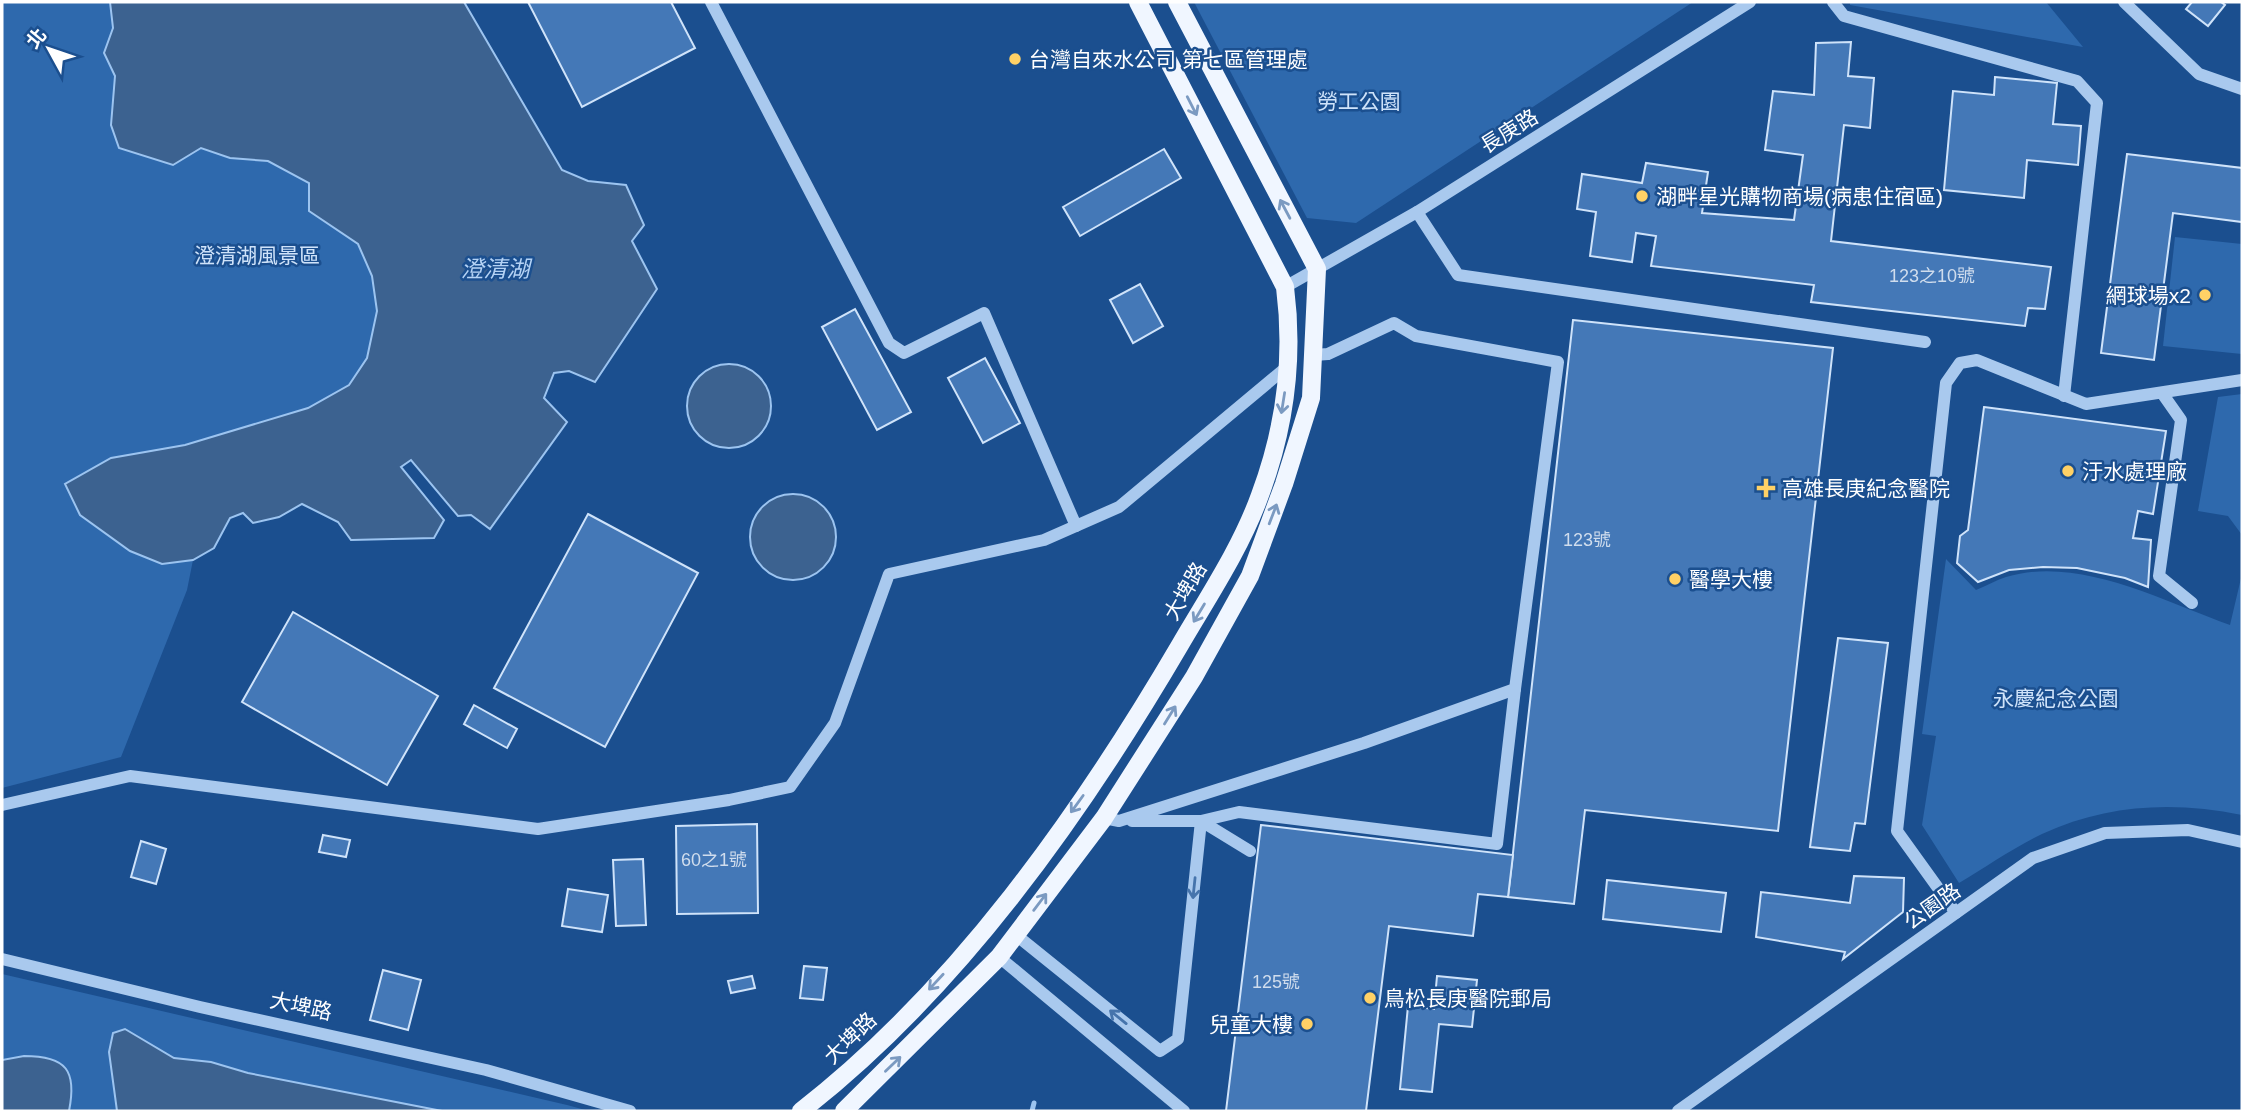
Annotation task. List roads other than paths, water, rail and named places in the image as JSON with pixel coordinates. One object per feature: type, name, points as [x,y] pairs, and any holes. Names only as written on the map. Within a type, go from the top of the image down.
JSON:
[{"type":"main road","name":"大埤路","points":[[801,1111],[857,1064],[987,927],[1129,731],[1225,569],[1260,495],[1283,410],[1291,332],[1285,287],[1138,2]]},
{"type":"main road","points":[[849,1109],[999,957],[1112,820],[1250,576],[1284,485],[1311,398],[1317,269],[1177,2]]},
{"type":"street","points":[[711,2],[889,343],[904,353],[984,313],[1076,526]]},
{"type":"street","name":"長庚路","points":[[1285,287],[1418,212],[1750,2]]},
{"type":"street","points":[[1833,2],[1844,16],[2077,81],[2096,103],[2064,396]]},
{"type":"street","points":[[2124,2],[2199,74],[2242,89]]},
{"type":"street","points":[[1418,212],[1458,275],[1925,342]]},
{"type":"street","points":[[1112,820],[1201,821],[1239,812],[1497,845],[1558,362],[1416,336],[1394,323],[1328,354],[1314,355]]},
{"type":"street","points":[[1956,913],[1897,831],[1946,383],[1959,363],[1977,360],[2085,404],[2242,380]]},
{"type":"street","points":[[2,805],[130,776],[538,829],[730,800],[790,787],[835,723],[889,574],[1044,540],[1119,507],[1288,366]]},
{"type":"street","points":[[2162,393],[2181,420],[2159,576],[2192,603]]},
{"type":"street","points":[[1112,820],[1364,743],[1515,689]]},
{"type":"street","points":[[1201,821],[1251,851]]},
{"type":"street","points":[[1016,935],[1160,1051],[1178,1039],[1201,821]]},
{"type":"street","name":"公園路","points":[[1678,1111],[2033,858],[2105,833],[2188,830],[2242,842]]},
{"type":"street","points":[[999,957],[1184,1111]]},
{"type":"street","name":"大埤路","points":[[2,960],[486,1070],[630,1111]]},
{"type":"water","name":"澄清湖","points":[[110,2],[464,2],[562,170],[588,181],[626,185],[644,225],[632,241],[657,289],[595,382],[569,371],[554,373],[544,398],[567,422],[490,529],[471,515],[458,516],[411,460],[401,467],[444,520],[434,538],[351,540],[338,522],[302,504],[279,517],[253,523],[243,513],[230,518],[214,548],[193,560],[162,564],[130,551],[80,515],[65,484],[111,458],[185,445],[308,408],[349,385],[367,358],[377,311],[372,276],[358,244],[309,211],[309,183],[268,161],[230,158],[201,148],[173,165],[119,148],[111,125],[115,76],[104,53],[113,28]]},
{"type":"water","points":[[721,364],[737,364],[753,371],[764,382],[771,398],[768,422],[759,436],[737,448],[721,448],[705,441],[694,430],[687,414],[687,398],[694,382],[705,371]]},
{"type":"water","points":[[793,494],[809,498],[823,507],[832,521],[836,537],[832,553],[823,567],[809,576],[793,580],[777,576],[763,567],[754,553],[750,537],[754,521],[763,507],[777,498]]},
{"type":"water","points":[[125,1029],[174,1058],[211,1062],[248,1073],[442,1111],[117,1111],[109,1052],[113,1033]]},
{"type":"water","points":[[24,1056],[50,1059],[66,1069],[71,1086],[69,1111],[2,1111],[2,1060]]},
{"type":"waterway","points":[[1032,1111],[1034,1103]]},
{"type":"place","name":"台灣自來水公司 第七區管理處","points":[[1015,59]]},
{"type":"place","name":"湖畔星光購物商場(病患住宿區)","points":[[1642,196]]},
{"type":"place","name":"網球場x2","points":[[2205,295]]},
{"type":"place","name":"汙水處理廠","points":[[2068,471]]},
{"type":"place","name":"高雄長庚紀念醫院","points":[[1766,488]]},
{"type":"place","name":"醫學大樓","points":[[1675,579]]},
{"type":"place","name":"鳥松長庚醫院郵局","points":[[1370,998]]},
{"type":"place","name":"兒童大樓","points":[[1307,1024]]},
{"type":"park label","name":"勞工公園","points":[[1359,101]]},
{"type":"park label","name":"澄清湖風景區","points":[[257,255]]},
{"type":"park label","name":"永慶紀念公園","points":[[2056,698]]}]
